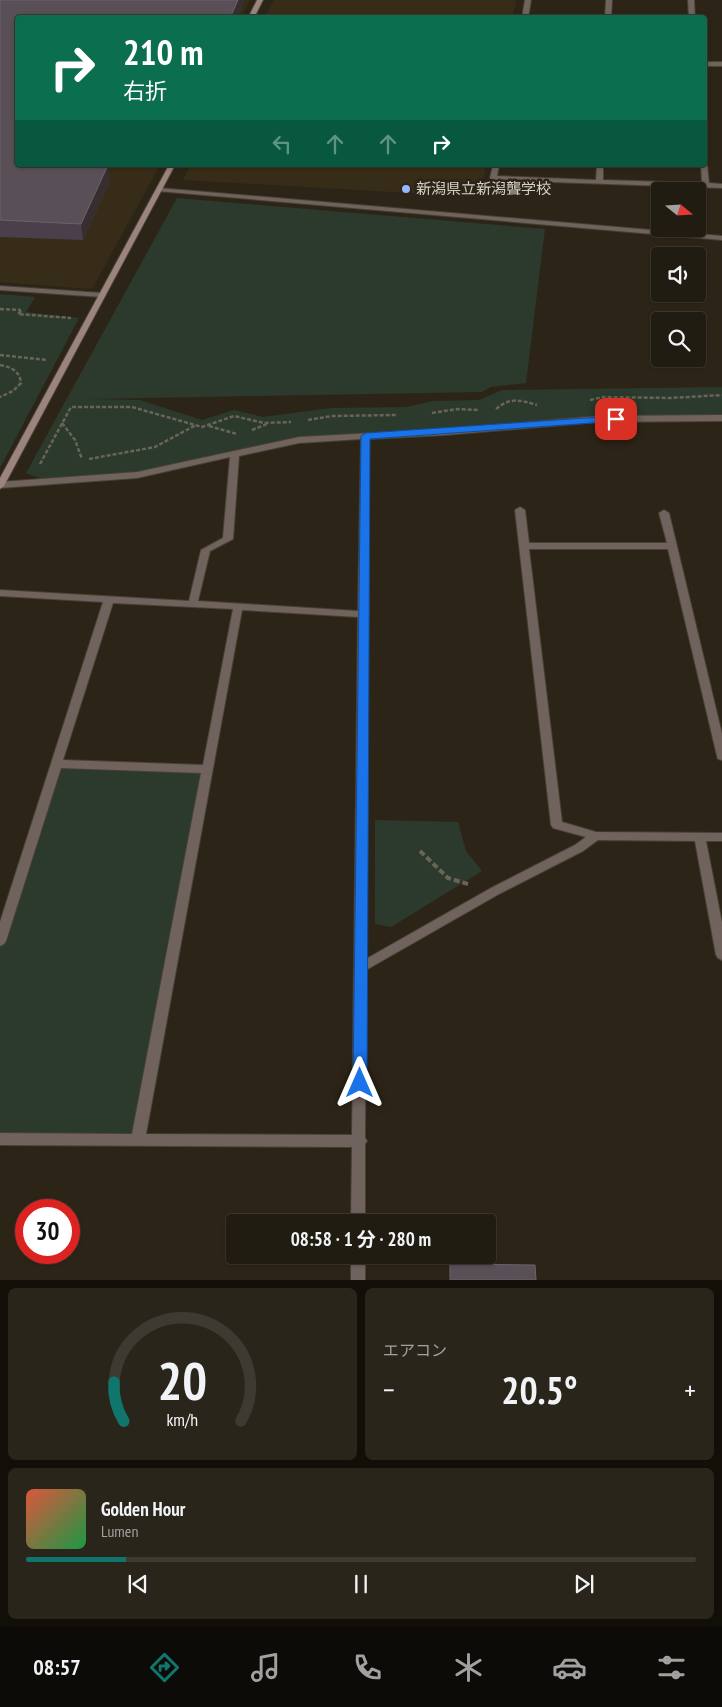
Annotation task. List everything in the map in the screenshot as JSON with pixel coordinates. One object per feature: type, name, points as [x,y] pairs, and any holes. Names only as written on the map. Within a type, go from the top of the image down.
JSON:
[{"type":"street","points":[[252,15],[260,0]]},
{"type":"street","points":[[526,15],[528,0]]},
{"type":"street","points":[[608,15],[609,0]]},
{"type":"street","points":[[691,0],[692,15]]},
{"type":"street","points":[[707,64],[722,64]]},
{"type":"street","points":[[0,485],[171,167]]},
{"type":"street","points":[[496,167],[493,178],[651,183]]},
{"type":"street","points":[[599,182],[600,167]]},
{"type":"street","points":[[704,167],[706,182]]},
{"type":"street","points":[[706,185],[722,186]]},
{"type":"street","points":[[159,190],[722,238]]},
{"type":"street","points":[[0,288],[102,295]]},
{"type":"street","points":[[0,485],[137,475],[299,440],[445,432],[599,419],[722,418]]},
{"type":"street","points":[[358,1214],[366,436]]},
{"type":"street","points":[[192,604],[206,550],[228,539],[235,454]]},
{"type":"street","points":[[520,510],[557,825],[596,836],[722,837]]},
{"type":"street","points":[[664,513],[722,756]]},
{"type":"street","points":[[524,546],[671,546]]},
{"type":"street","points":[[0,593],[364,614]]},
{"type":"street","points":[[0,941],[109,600]]},
{"type":"street","points":[[138,1140],[238,607]]},
{"type":"street","points":[[56,764],[207,769]]},
{"type":"street","points":[[360,968],[495,891],[579,848],[596,836]]},
{"type":"street","points":[[700,837],[722,955]]},
{"type":"street","points":[[0,1139],[360,1141]]},
{"type":"street","points":[[358,1264],[358,1280]]},
{"type":"path","points":[[21,311],[18,314],[73,318],[68,327]]},
{"type":"path","points":[[1,356],[49,360],[44,368]]},
{"type":"path","points":[[0,365],[16,370],[21,376],[21,383],[13,391],[0,397]]},
{"type":"path","points":[[589,400],[603,397],[671,398],[722,395]]},
{"type":"path","points":[[493,412],[503,402],[514,399],[527,401],[535,405],[543,405]]},
{"type":"path","points":[[48,462],[39,465],[71,407],[132,407],[202,427],[234,416],[271,423],[299,421]]},
{"type":"path","points":[[429,414],[440,410],[484,410]]},
{"type":"path","points":[[306,420],[332,416],[397,415]]},
{"type":"path","points":[[248,432],[271,423]]},
{"type":"path","points":[[62,424],[68,429],[81,451],[82,459]]},
{"type":"path","points":[[209,425],[240,435]]},
{"type":"path","points":[[74,460],[155,446],[196,426]]},
{"type":"path","points":[[420,851],[448,878],[495,891]]},
{"type":"shaded area","points":[[0,0],[250,0],[242,15],[15,15],[15,167],[159,167],[92,289],[0,282]]},
{"type":"shaded area","points":[[274,0],[516,0],[513,15],[266,15]]},
{"type":"shaded area","name":"新潟県立新潟聾学校","points":[[189,167],[486,167],[480,197],[183,180]]},
{"type":"green space","points":[[177,198],[545,229],[526,383],[491,387],[482,392],[88,399],[140,400],[202,420],[234,410],[263,417],[331,408],[407,407],[433,401],[479,400],[502,390],[722,387],[722,418],[599,419],[299,440],[137,475],[50,482],[26,473]]},
{"type":"green space","points":[[0,294],[35,297],[26,312],[79,318],[0,468]]},
{"type":"green space","points":[[56,764],[207,769],[138,1140],[0,1139],[0,941]]},
{"type":"green space","points":[[375,820],[458,822],[466,851],[482,871],[391,927],[375,924]]},
{"type":"building","points":[[0,0],[238,0],[231,15],[15,15],[15,167],[107,167],[81,224],[0,220]]},
{"type":"building","points":[[450,1264],[535,1265],[536,1280],[450,1280]]},
{"type":"place","name":"新潟県立新潟聾学校","points":[[406,189]]},
{"type":"route","points":[[360,1083],[362,666],[366,436],[616,419]]}]
